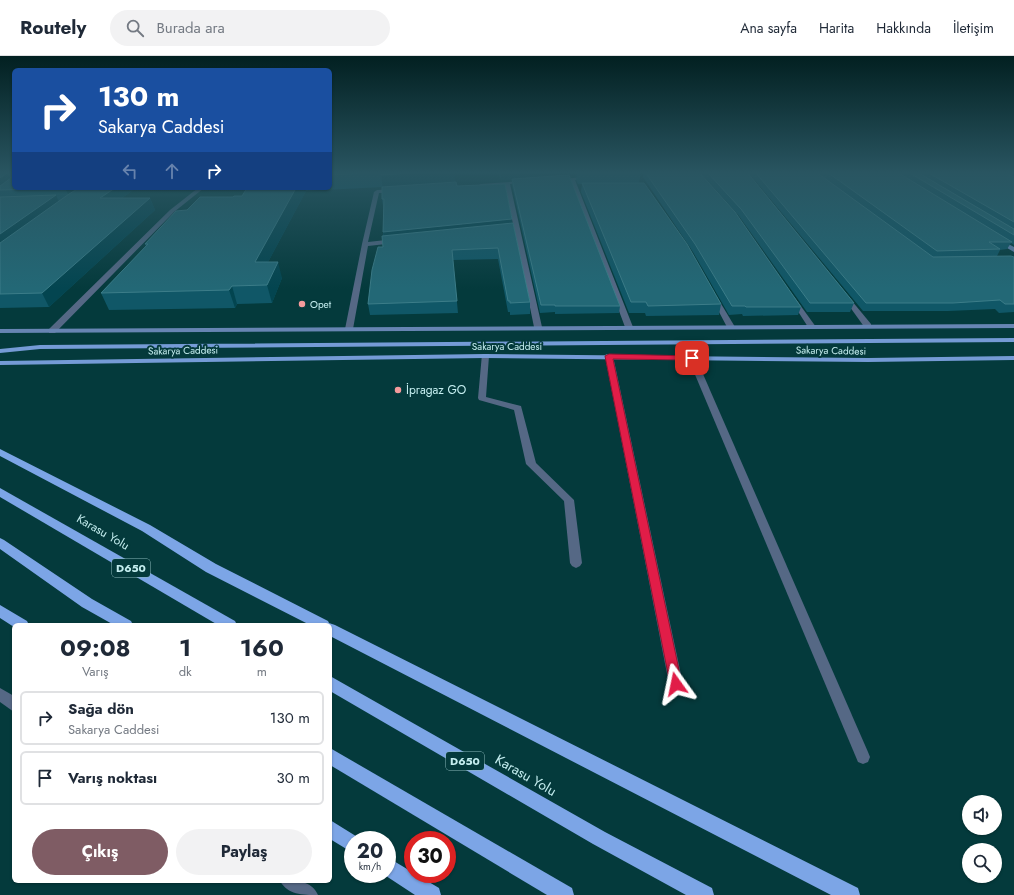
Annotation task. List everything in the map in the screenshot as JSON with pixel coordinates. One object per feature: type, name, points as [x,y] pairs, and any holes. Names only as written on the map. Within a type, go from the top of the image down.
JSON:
[{"type":"highway","points":[[0,452],[146,528],[211,568],[319,623]]},
{"type":"highway","name":"Karasu Yolu","points":[[0,492],[227,623]]},
{"type":"highway","points":[[0,544],[87,603],[122,623]]},
{"type":"highway","points":[[0,610],[19,623]]},
{"type":"highway","points":[[332,630],[851,895]]},
{"type":"highway","name":"Karasu Yolu","points":[[332,684],[599,838],[705,895]]},
{"type":"highway","points":[[332,757],[565,895]]},
{"type":"highway","points":[[332,830],[344,838]]},
{"type":"highway","points":[[396,872],[432,895]]},
{"type":"main road","points":[[994,238],[1014,250]]},
{"type":"main road","points":[[0,331],[538,327],[1014,326]]},
{"type":"main road","name":"Sakarya Caddesi","points":[[0,351],[40,347],[1014,340]]},
{"type":"main road","name":"Sakarya Caddesi","points":[[0,363],[485,356],[609,356],[868,360],[1014,358]]},
{"type":"street","points":[[52,331],[172,211]]},
{"type":"street","points":[[350,329],[365,244],[373,211]]},
{"type":"street","points":[[513,211],[538,327]]},
{"type":"street","points":[[585,211],[630,327]]},
{"type":"street","points":[[508,230],[516,229]]},
{"type":"street","points":[[365,244],[405,240]]},
{"type":"street","points":[[839,289],[868,326]]},
{"type":"street","points":[[712,294],[731,327]]},
{"type":"street","points":[[790,295],[812,327]]},
{"type":"street","points":[[485,356],[482,398],[518,408],[531,464],[558,487],[569,500],[576,563]]},
{"type":"street","points":[[609,356],[676,684]]},
{"type":"street","points":[[692,358],[863,757]]},
{"type":"street","points":[[0,694],[12,703]]},
{"type":"street","points":[[292,883],[308,895]]},
{"type":"building","points":[[0,211],[33,211],[0,234]]},
{"type":"building","points":[[45,211],[135,211],[42,293],[0,294],[0,243]]},
{"type":"building","points":[[176,211],[283,211],[255,262],[278,262],[267,285],[232,286],[229,290],[101,293],[148,244],[145,244]]},
{"type":"building","points":[[384,211],[510,211],[512,219],[383,232]]},
{"type":"building","points":[[519,211],[583,211],[620,306],[541,305]]},
{"type":"building","points":[[594,211],[664,211],[687,244],[721,304],[648,306],[646,302],[631,302]]},
{"type":"building","points":[[672,211],[734,211],[801,307],[732,306],[695,244]]},
{"type":"building","points":[[743,211],[779,211],[854,303],[810,303]]},
{"type":"building","points":[[788,211],[870,211],[933,257],[1014,257],[1014,304],[1005,304],[1000,300],[953,303],[866,303]]},
{"type":"building","points":[[882,211],[961,211],[1012,242],[989,242],[1000,249],[937,251]]},
{"type":"building","points":[[974,211],[984,211],[1014,229],[1014,235]]},
{"type":"building","points":[[995,211],[1014,211],[1014,222]]},
{"type":"building","points":[[513,223],[530,302],[510,303],[510,301],[508,301],[498,248],[452,250],[457,301],[368,304],[372,270],[378,247],[383,247],[382,236]]},
{"type":"place","name":"Opet","points":[[302,304]]},
{"type":"place","name":"İpragaz GO","points":[[398,390]]},
{"type":"route","points":[[676,684],[609,356],[692,358]]}]
